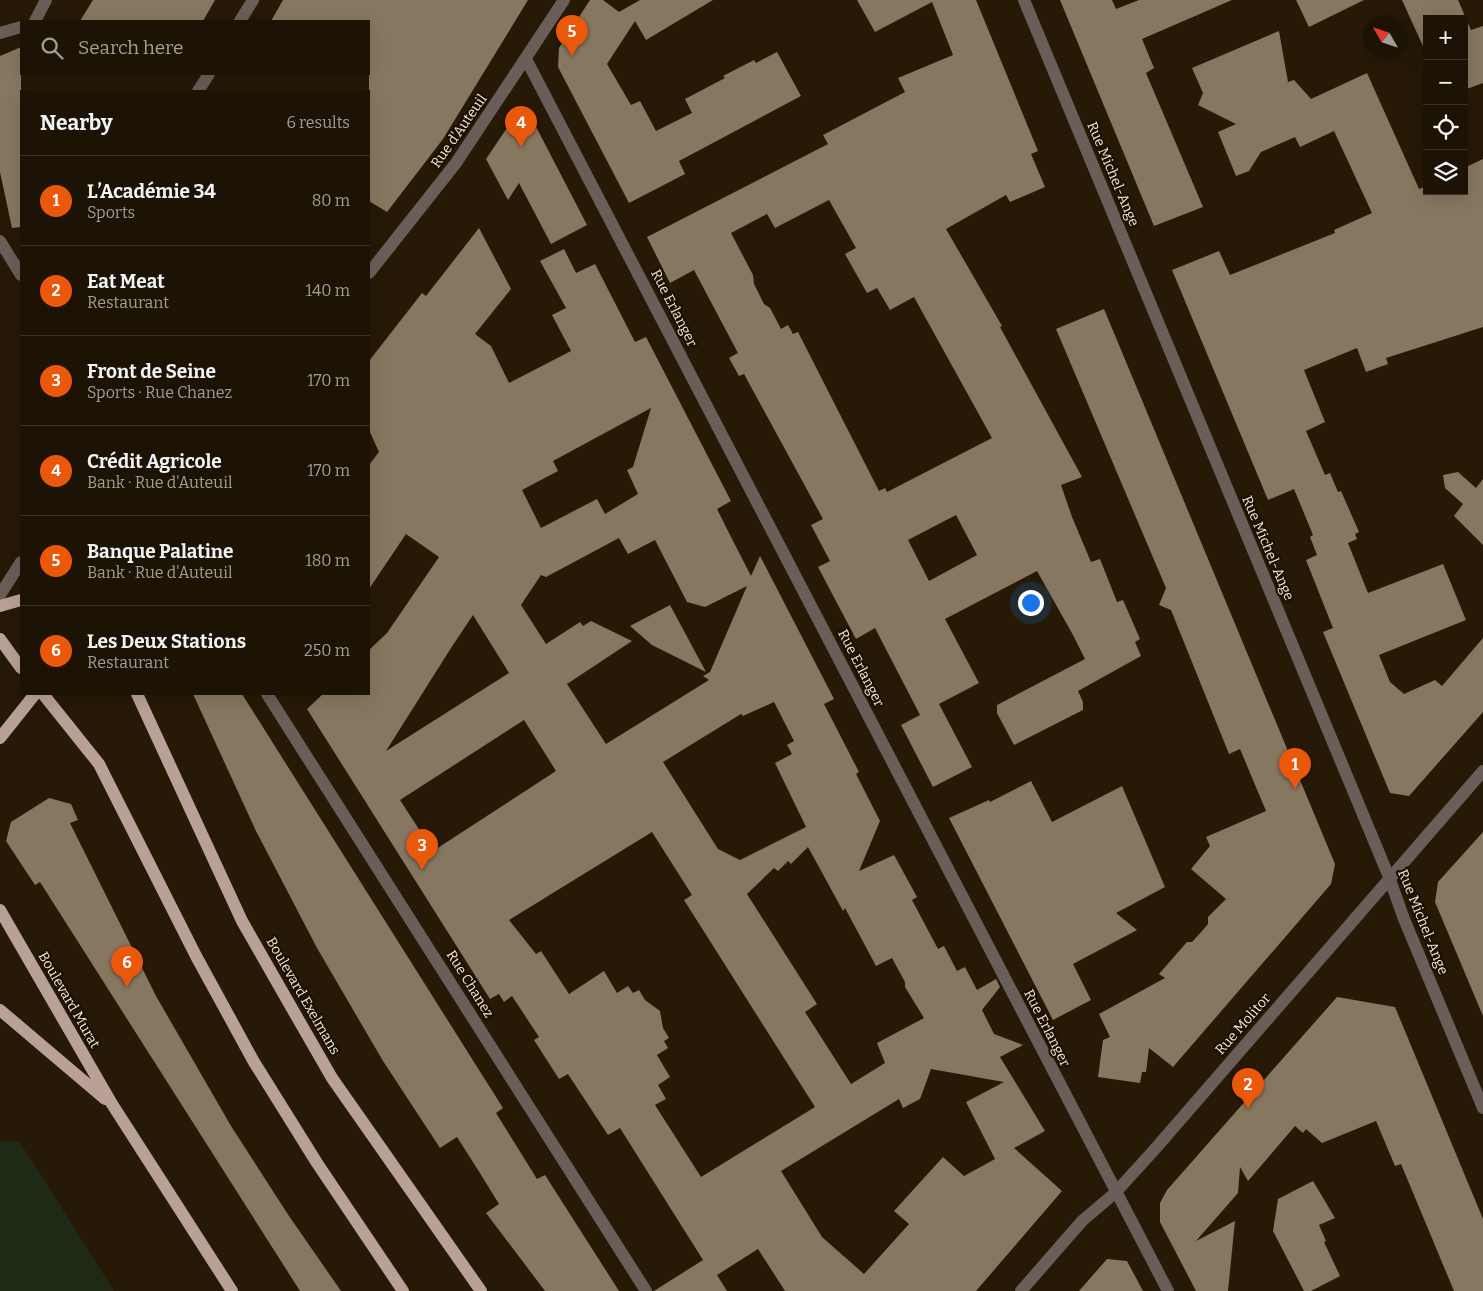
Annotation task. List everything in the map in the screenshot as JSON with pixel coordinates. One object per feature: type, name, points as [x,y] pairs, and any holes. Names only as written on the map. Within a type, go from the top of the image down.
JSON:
[{"type":"main road","points":[[0,606],[20,600]]},
{"type":"main road","points":[[0,639],[20,667]]},
{"type":"main road","points":[[0,738],[34,695]]},
{"type":"main road","points":[[44,695],[85,744],[99,764],[196,956],[254,1062],[317,1163],[403,1291]]},
{"type":"main road","name":"Boulevard Exelmans","points":[[138,695],[242,920],[290,1006],[332,1078],[481,1291]]},
{"type":"main road","name":"Boulevard Murat","points":[[0,910],[112,1104],[232,1291]]},
{"type":"main road","name":"Boulevard Murat","points":[[0,1010],[112,1104]]},
{"type":"street","points":[[36,20],[46,0]]},
{"type":"street","points":[[241,20],[253,0]]},
{"type":"street","name":"Rue d'Auteuil","points":[[370,271],[456,163],[564,0]]},
{"type":"street","name":"Rue Michel-Ange","points":[[1024,0],[1389,877],[1404,918],[1483,1108]]},
{"type":"street","points":[[0,33],[20,27]]},
{"type":"street","name":"Rue Erlanger","points":[[526,59],[1115,1193],[1168,1291]]},
{"type":"street","points":[[199,90],[208,75]]},
{"type":"street","points":[[0,241],[20,273]]},
{"type":"street","points":[[0,595],[20,564]]},
{"type":"street","name":"Rue Chanez","points":[[268,695],[646,1291]]},
{"type":"street","name":"Rue Molitor","points":[[1021,1291],[1082,1221],[1115,1193],[1483,771]]},
{"type":"green space","points":[[0,1141],[20,1142],[114,1291],[0,1291]]},
{"type":"building","points":[[93,0],[215,0],[204,20],[81,20]]},
{"type":"building","points":[[283,0],[528,0],[443,139],[387,212],[370,202],[370,20],[272,20]]},
{"type":"building","points":[[590,0],[603,0],[619,12],[640,0],[713,0],[646,40],[635,21],[607,64],[631,105],[640,101],[656,131],[692,113],[685,99],[754,60],[756,63],[777,52],[801,96],[679,161],[685,174],[629,203],[558,67],[559,48]]},
{"type":"building","points":[[857,0],[976,0],[1038,151],[1031,154],[1045,187],[1010,202],[1006,195],[946,229],[1002,326],[1000,327],[1082,477],[1061,485],[1072,517],[1091,562],[1100,559],[1117,602],[1123,600],[1140,639],[1135,642],[1141,656],[1078,691],[1083,702],[1083,710],[1014,745],[997,713],[997,705],[1085,659],[1073,635],[1037,571],[945,619],[979,683],[939,704],[972,767],[933,787],[901,725],[920,715],[875,628],[856,639],[818,567],[830,561],[811,525],[823,519],[744,374],[739,376],[729,358],[738,353],[694,270],[670,283],[647,237],[828,144],[823,135],[905,92],[898,78],[953,55],[932,2],[875,32]],"holes":[[[829,200],[856,248],[845,254],[867,293],[877,288],[890,310],[914,297],[992,438],[887,492],[885,488],[879,491],[798,332],[793,334],[788,325],[781,329],[770,308],[764,304],[754,284],[753,275],[731,233],[767,214],[775,228]],[[956,515],[977,555],[929,581],[908,540]]]},
{"type":"building","points":[[1060,0],[1112,0],[1116,9],[1139,0],[1232,0],[1142,39],[1154,68],[1146,73],[1203,207],[1154,226]]},
{"type":"building","points":[[1296,0],[1364,0],[1309,27]]},
{"type":"building","points":[[1402,0],[1458,0],[1464,15],[1423,15],[1423,46]]},
{"type":"building","points":[[1468,23],[1471,30],[1483,26],[1483,83],[1468,89]]},
{"type":"building","points":[[1279,31],[1288,82],[1294,80],[1311,99],[1367,73],[1419,189],[1423,188],[1423,195],[1468,195],[1468,166],[1483,159],[1483,327],[1386,358],[1388,364],[1366,372],[1357,348],[1304,370],[1325,422],[1306,431],[1325,475],[1330,473],[1338,492],[1341,491],[1359,532],[1355,534],[1357,539],[1348,543],[1368,593],[1443,564],[1466,620],[1379,655],[1390,682],[1404,694],[1435,680],[1442,686],[1483,638],[1483,712],[1409,796],[1390,793],[1323,632],[1333,628],[1306,560],[1317,555],[1310,537],[1313,535],[1294,489],[1268,500],[1172,270],[1219,251],[1230,275],[1335,233],[1334,230],[1372,213],[1334,131],[1300,147],[1295,137],[1261,152],[1249,171],[1236,176],[1218,132],[1236,124],[1198,105],[1203,93],[1192,68]]},
{"type":"building","points":[[20,47],[20,227],[12,228],[0,172],[0,56]]},
{"type":"building","points":[[513,119],[532,119],[587,225],[551,244],[519,183],[508,200],[486,159]]},
{"type":"building","points":[[479,228],[511,289],[475,334],[491,346],[509,383],[571,351],[552,315],[566,308],[540,261],[564,249],[576,273],[595,264],[635,342],[646,337],[731,501],[717,509],[751,576],[760,556],[834,699],[824,704],[859,772],[856,774],[880,821],[859,871],[894,855],[917,897],[912,900],[938,949],[944,946],[957,971],[965,967],[977,990],[996,979],[1000,987],[982,1010],[994,1034],[1023,1045],[1000,1057],[1045,1131],[1014,1148],[1062,1191],[976,1291],[785,1291],[758,1249],[717,1275],[727,1291],[654,1291],[703,1260],[620,1128],[608,1135],[568,1074],[559,1079],[534,1040],[539,1037],[512,996],[504,1002],[499,994],[490,999],[307,709],[322,695],[370,695],[370,649],[387,633],[439,557],[406,534],[370,588],[370,464],[379,452],[370,432],[370,360],[422,293],[426,296]],"holes":[[[651,408],[633,467],[627,470],[638,494],[605,514],[597,499],[541,528],[522,490],[558,471],[553,461]],[[619,538],[628,554],[655,540],[687,602],[705,607],[747,586],[710,672],[703,676],[709,680],[606,744],[567,684],[632,641],[591,621],[583,626],[580,622],[546,644],[521,605],[541,575],[546,577]],[[473,615],[509,673],[386,751]],[[774,702],[794,741],[787,745],[792,754],[775,763],[806,827],[740,860],[718,849],[663,762],[741,714],[743,716]],[[524,720],[556,771],[433,851],[400,800]],[[652,832],[692,895],[684,900],[815,1107],[701,1177],[655,1105],[666,1099],[658,1085],[670,1077],[657,1055],[668,1048],[664,1041],[669,1038],[663,1028],[660,1011],[645,1000],[639,990],[633,993],[628,986],[617,993],[604,971],[569,994],[541,951],[536,954],[509,920]],[[808,847],[843,911],[845,908],[876,966],[892,958],[905,982],[905,987],[924,1018],[877,1043],[885,1063],[851,1084],[805,1012],[817,1004],[747,894],[774,868],[778,871],[788,861],[791,864]],[[931,1069],[1004,1082],[966,1102],[995,1159],[964,1176],[943,1157],[894,1211],[909,1224],[864,1274],[822,1237],[781,1171],[899,1099],[903,1108],[920,1099]]]},
{"type":"building","points":[[1104,309],[1335,864],[1331,884],[1173,1067],[1149,1048],[1146,1072],[1142,1072],[1140,1083],[1098,1077],[1103,1040],[1110,1037],[1099,1014],[1165,978],[1159,974],[1187,942],[1192,942],[1202,931],[1208,924],[1208,917],[1226,899],[1191,869],[1210,846],[1206,837],[1266,811],[1240,749],[1229,754],[1171,610],[1159,605],[1166,588],[1056,329]]},
{"type":"building","points":[[1458,472],[1476,488],[1483,479],[1483,545],[1454,516],[1463,504],[1445,488],[1443,475]]},
{"type":"building","points":[[670,605],[706,672],[652,645],[630,626]]},
{"type":"building","points":[[193,695],[243,695],[503,1108],[496,1113],[537,1179],[545,1175],[619,1291],[545,1291],[486,1213],[499,1204],[457,1137],[440,1148],[383,1061],[317,948],[256,831]]},
{"type":"building","points":[[1031,781],[1052,822],[1122,786],[1165,887],[1116,913],[1137,930],[1073,964],[1091,1000],[1053,1020],[949,818],[989,800],[990,802]]},
{"type":"building","points":[[49,798],[71,804],[78,820],[70,823],[156,996],[231,1126],[289,1216],[341,1291],[300,1291],[40,882],[35,885],[6,841],[11,822]]},
{"type":"building","points":[[1483,832],[1483,1016],[1435,902],[1438,882]]},
{"type":"building","points":[[1337,997],[1395,1007],[1483,1219],[1483,1291],[1454,1291],[1401,1164],[1395,1166],[1376,1121],[1322,1143],[1306,1129],[1303,1133],[1295,1126],[1248,1181],[1240,1167],[1238,1193],[1196,1241],[1235,1221],[1228,1291],[1196,1291],[1160,1222],[1160,1203],[1167,1190]]},
{"type":"building","points":[[1313,1181],[1335,1218],[1319,1225],[1326,1241],[1324,1242],[1340,1276],[1311,1291],[1304,1291],[1273,1231],[1278,1199]]},
{"type":"building","points":[[1107,1259],[1127,1261],[1143,1291],[1079,1291]]},
{"type":"place","name":"Banque Palatine","points":[[572,56]]},
{"type":"place","name":"Crédit Agricole","points":[[521,147]]},
{"type":"place","name":"L’Académie 34","points":[[1295,789]]},
{"type":"place","name":"Front de Seine","points":[[422,870]]},
{"type":"place","name":"Les Deux Stations","points":[[127,987]]},
{"type":"place","name":"Eat Meat","points":[[1248,1109]]}]
